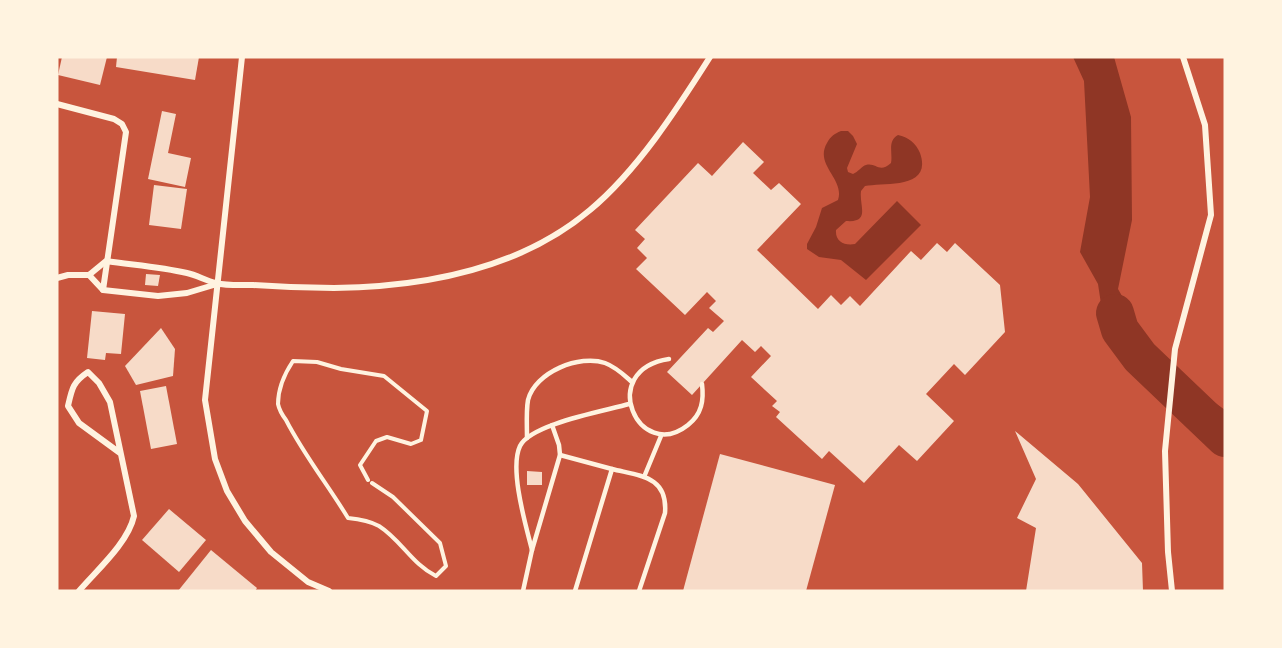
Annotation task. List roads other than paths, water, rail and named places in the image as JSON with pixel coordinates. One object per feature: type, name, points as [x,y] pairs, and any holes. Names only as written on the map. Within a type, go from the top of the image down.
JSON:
[{"type":"street","points":[[242,57],[205,400],[215,459],[227,490],[245,521],[265,544],[308,582],[329,591]]},
{"type":"street","points":[[57,278],[89,274],[106,261],[189,273],[217,284],[306,288],[361,288],[417,282],[465,273],[510,257],[561,230],[589,211],[640,157],[710,57]]},
{"type":"street","points":[[1172,591],[1168,552],[1165,451],[1175,349],[1211,215],[1205,125],[1183,57]]},
{"type":"street","points":[[57,104],[114,119],[122,124],[126,132],[103,290]]},
{"type":"street","points":[[89,274],[103,290],[158,296],[187,293],[217,284]]},
{"type":"street","points":[[79,591],[124,538],[132,527],[134,516],[110,402],[99,383],[88,372],[77,379],[71,388],[68,406],[79,423],[120,453]]},
{"type":"lane","points":[[669,359],[654,362],[640,370],[632,382],[629,404],[635,419],[647,429],[661,436],[676,433],[690,424],[699,413],[704,398],[702,384]]},
{"type":"lane","points":[[527,438],[528,400],[537,382],[548,373],[566,365],[590,361],[603,362],[615,368],[632,382]]},
{"type":"lane","points":[[532,550],[518,486],[519,447],[527,438],[552,425],[629,404]]},
{"type":"lane","points":[[523,591],[532,550],[560,455],[560,445],[552,425]]},
{"type":"lane","points":[[644,477],[661,436]]},
{"type":"lane","points":[[560,455],[644,477],[656,482],[663,491],[666,499],[665,513],[639,591]]},
{"type":"lane","points":[[574,591],[612,469]]},
{"type":"waterway","points":[[1115,313],[1120,330],[1140,357],[1225,438]]}]
